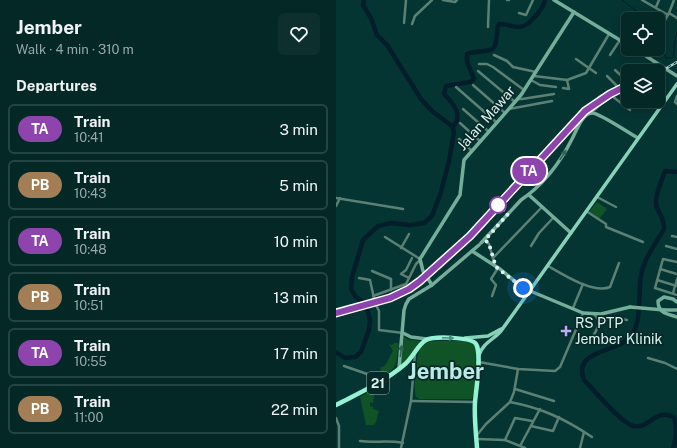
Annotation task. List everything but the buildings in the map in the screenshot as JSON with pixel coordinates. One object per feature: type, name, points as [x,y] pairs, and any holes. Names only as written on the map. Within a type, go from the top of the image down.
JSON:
[{"type":"highway","points":[[428,339],[460,339],[476,343],[478,356],[475,402],[477,448]]},
{"type":"highway","name":"21","points":[[336,406],[399,369],[411,360],[421,344],[428,339]]},
{"type":"main road","points":[[478,356],[483,346],[496,337],[505,326],[677,84]]},
{"type":"main road","points":[[460,339],[488,336],[505,326]]},
{"type":"street","points":[[404,23],[406,0]]},
{"type":"street","points":[[412,24],[415,16],[432,0]]},
{"type":"street","points":[[443,0],[455,2],[457,0]]},
{"type":"street","points":[[488,27],[489,0]]},
{"type":"street","points":[[518,13],[526,15],[533,0]]},
{"type":"street","points":[[554,0],[620,40],[610,55]]},
{"type":"street","points":[[644,0],[677,18]]},
{"type":"street","points":[[656,7],[659,0]]},
{"type":"street","points":[[665,20],[674,0]]},
{"type":"street","name":"Jalan Mawar","points":[[420,260],[460,195],[462,165],[464,160],[524,90],[574,12]]},
{"type":"street","points":[[494,55],[507,61],[513,67],[535,74],[567,80],[586,74],[610,33]]},
{"type":"street","points":[[649,56],[659,64]]},
{"type":"street","points":[[576,59],[596,73]]},
{"type":"street","points":[[479,64],[487,64],[493,67],[524,90]]},
{"type":"street","points":[[665,68],[677,76]]},
{"type":"street","points":[[615,70],[621,76]]},
{"type":"street","points":[[478,71],[516,100],[554,94]]},
{"type":"street","points":[[606,76],[618,87]]},
{"type":"street","points":[[531,80],[540,85],[556,87]]},
{"type":"street","points":[[563,88],[570,88],[567,80]]},
{"type":"street","points":[[473,85],[507,111],[552,101]]},
{"type":"street","points":[[599,97],[621,86]]},
{"type":"street","points":[[456,87],[496,122]]},
{"type":"street","points":[[399,369],[406,304],[409,299],[432,285],[485,240],[521,200],[529,195],[552,171],[566,151],[583,120],[599,105],[621,92]]},
{"type":"street","points":[[612,96],[630,110]]},
{"type":"street","points":[[677,96],[675,102],[677,104]]},
{"type":"street","points":[[463,109],[488,131]]},
{"type":"street","points":[[591,113],[602,117],[638,138]]},
{"type":"street","points":[[460,123],[480,140]]},
{"type":"street","points":[[459,139],[471,150]]},
{"type":"street","points":[[529,195],[571,233]]},
{"type":"street","points":[[596,197],[616,207]]},
{"type":"street","points":[[336,198],[403,208]]},
{"type":"street","points":[[336,206],[340,198]]},
{"type":"street","points":[[493,258],[542,207]]},
{"type":"street","points":[[586,211],[606,224],[606,227],[643,242]]},
{"type":"street","points":[[531,246],[539,233],[554,217]]},
{"type":"street","points":[[401,248],[409,234]]},
{"type":"street","points":[[672,236],[677,237]]},
{"type":"street","points":[[385,237],[420,260],[423,271],[432,285]]},
{"type":"street","points":[[485,240],[489,244],[497,267]]},
{"type":"street","points":[[666,246],[677,249]]},
{"type":"street","points":[[472,251],[497,267],[523,288],[583,313],[594,314],[630,307],[677,310]]},
{"type":"street","points":[[409,278],[401,274],[406,270],[412,258]]},
{"type":"street","points":[[677,262],[663,258],[656,289],[677,295]]},
{"type":"street","points":[[373,296],[406,284],[416,264],[420,260]]},
{"type":"street","points":[[548,266],[583,284],[601,289],[610,287],[619,263]]},
{"type":"street","points":[[492,296],[496,285],[491,279],[497,267]]},
{"type":"street","points":[[660,269],[677,274]]},
{"type":"street","points":[[372,271],[391,279],[392,290]]},
{"type":"street","points":[[359,278],[369,280],[379,311],[379,330],[403,333],[411,337],[428,339]]},
{"type":"street","points":[[673,293],[677,279]]},
{"type":"street","points":[[657,280],[676,285]]},
{"type":"street","points":[[573,308],[583,284]]},
{"type":"street","points":[[677,302],[673,299],[664,297],[658,302],[660,311],[677,317]]},
{"type":"street","points":[[478,362],[518,369],[550,372],[558,369],[583,313]]},
{"type":"street","points":[[336,315],[341,314]]},
{"type":"street","points":[[594,314],[598,319],[612,318],[627,320]]},
{"type":"street","points":[[589,343],[601,319]]},
{"type":"street","points":[[401,448],[411,401],[415,354]]},
{"type":"street","points":[[648,358],[665,363],[677,369]]},
{"type":"street","points":[[344,366],[370,375],[375,384]]},
{"type":"street","points":[[476,438],[486,424],[510,402],[515,389],[518,369]]},
{"type":"street","points":[[515,389],[554,401]]},
{"type":"street","points":[[411,401],[475,402]]},
{"type":"street","points":[[510,402],[540,408],[559,417],[592,437]]},
{"type":"street","points":[[520,446],[540,408]]},
{"type":"street","points":[[531,426],[553,431],[559,417]]},
{"type":"street","points":[[336,418],[339,426],[339,448]]},
{"type":"street","points":[[505,440],[515,418],[532,421]]},
{"type":"street","points":[[580,448],[584,432]]},
{"type":"street","points":[[476,438],[505,440],[525,448]]},
{"type":"street","points":[[360,441],[378,443],[387,441],[402,442]]},
{"type":"green space","points":[[597,202],[607,209],[599,219],[589,212]]},
{"type":"green space","points":[[404,337],[408,340],[420,341],[409,359],[400,366]]},
{"type":"green space","points":[[433,341],[465,341],[474,343],[476,349],[474,394],[472,399],[419,399],[416,397],[416,365],[419,352],[424,345]]},
{"type":"green space","points":[[394,343],[399,343],[394,367],[374,381],[373,374],[376,373],[377,370],[380,372],[381,369],[379,368],[385,366],[393,351],[389,344],[392,345]]},
{"type":"green space","points":[[375,389],[373,403],[370,402],[370,406],[379,411],[374,425],[366,425],[360,397]]},
{"type":"waterway","points":[[336,352],[345,358],[355,357],[361,352],[369,330],[370,320],[368,312],[363,302],[356,297],[351,289],[352,277],[363,240],[378,226],[391,223],[410,225],[424,223],[432,216],[441,192],[449,161],[454,132],[452,126],[432,111],[421,99],[387,45],[377,35],[371,18],[363,5],[364,0]]},
{"type":"waterway","points":[[452,127],[456,123],[456,109],[444,94],[446,86],[470,82],[474,79],[467,62],[467,54],[493,49],[496,43],[499,24],[518,27],[526,24],[538,13],[545,0]]},
{"type":"waterway","points":[[622,0],[638,12]]},
{"type":"waterway","points":[[665,56],[666,58],[673,58],[677,32]]},
{"type":"waterway","points":[[673,448],[676,432],[674,417],[662,415],[644,425],[634,426],[629,424],[623,420],[584,380],[582,370],[584,362],[590,357],[625,342],[634,330],[637,323],[641,275],[645,263],[664,229],[663,221],[656,204],[658,190],[665,171],[677,172]]},
{"type":"railway","points":[[665,69],[677,62]]},
{"type":"railway","points":[[336,313],[390,298],[420,281],[475,230],[585,111],[621,88]]},
{"type":"train","name":"TA","points":[[336,313],[390,298],[409,289],[420,281],[470,236],[585,111],[597,102],[621,88]]},
{"type":"place","name":"RS PTP Jember Klinik","points":[[566,331]]},
{"type":"district","name":"Jember","points":[[446,371]]},
{"type":"route","points":[[498,205],[508,214],[485,240],[489,244],[496,267],[523,288]]}]
